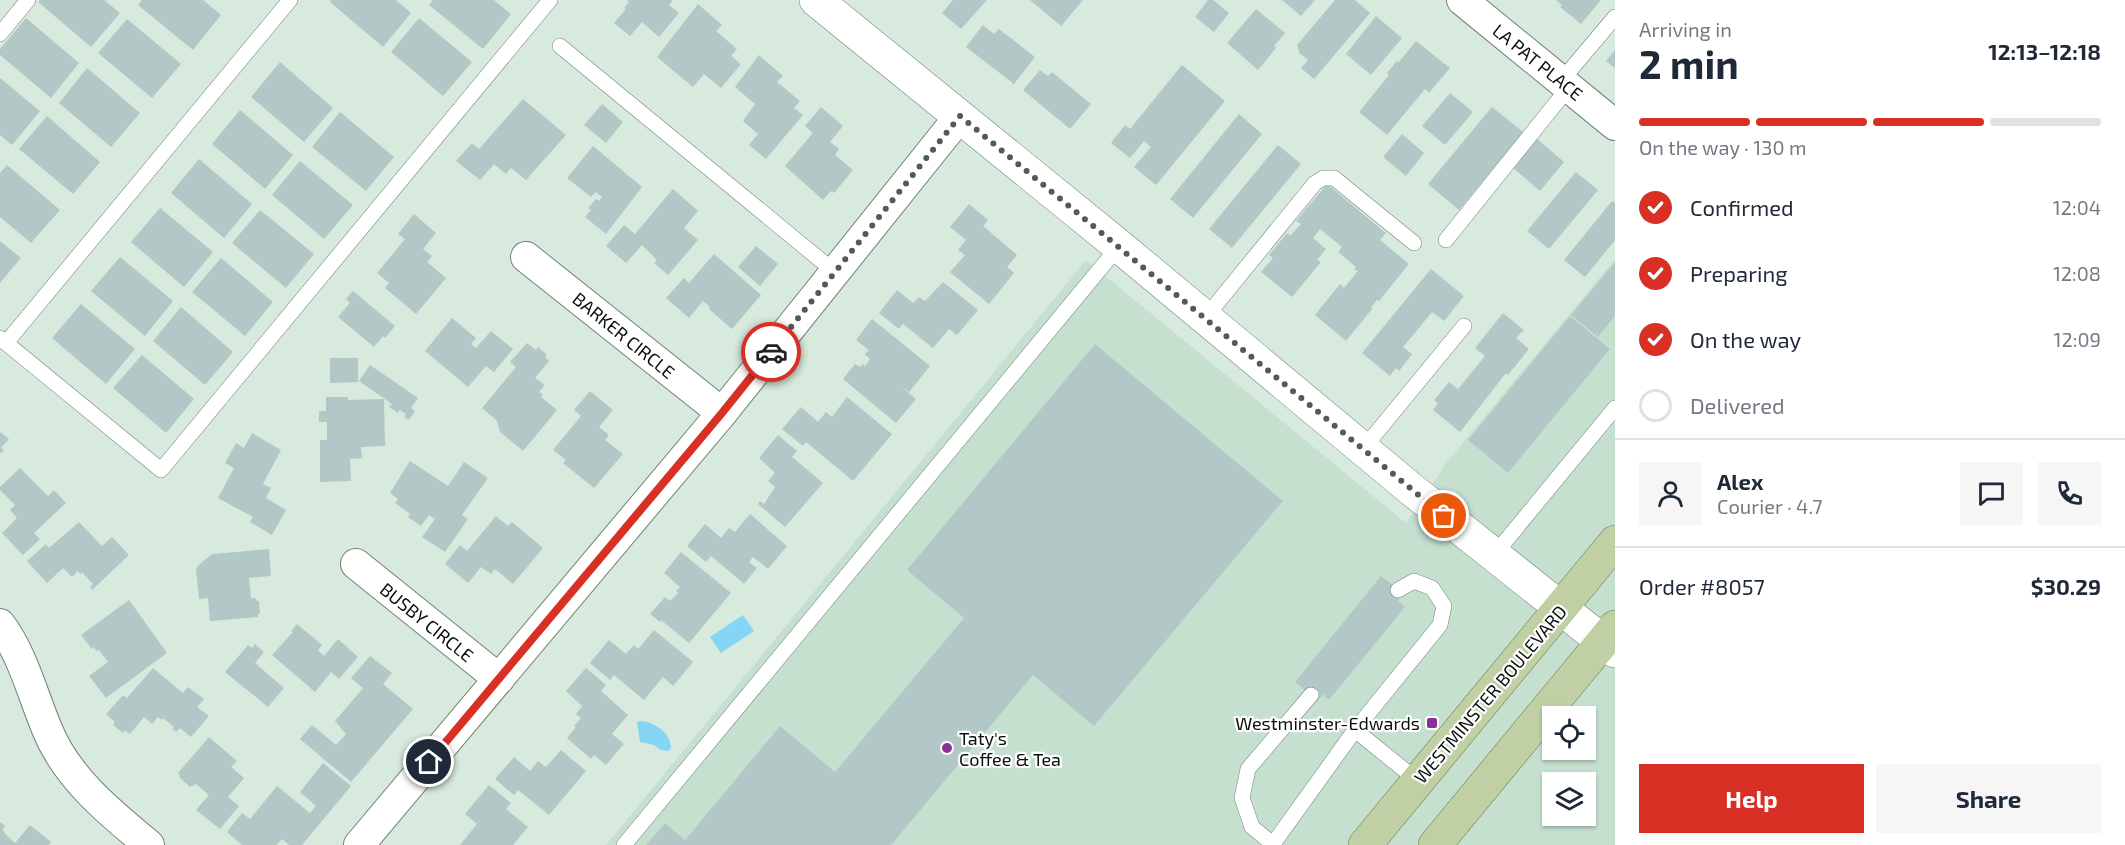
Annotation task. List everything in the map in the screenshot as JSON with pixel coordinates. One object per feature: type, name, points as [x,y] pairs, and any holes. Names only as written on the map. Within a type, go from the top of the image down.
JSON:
[{"type":"main road","name":"WESTMINSTER BOULEVARD","points":[[1365,845],[1615,542]]},
{"type":"main road","points":[[1435,845],[1611,640]]},
{"type":"street","points":[[816,0],[1561,609],[1611,640]]},
{"type":"street","name":"LA PAT PLACE","points":[[1462,0],[1615,124]]},
{"type":"street","points":[[359,845],[722,413],[960,116]]},
{"type":"street","name":"BARKER CIRCLE","points":[[526,257],[722,413]]},
{"type":"street","name":"BUSBY CIRCLE","points":[[356,564],[499,680]]},
{"type":"street","points":[[0,624],[21,661],[47,730],[64,762],[113,816],[149,845]]},
{"type":"lane","points":[[0,34],[28,0]]},
{"type":"lane","points":[[290,0],[3,341],[161,470],[550,0]]},
{"type":"lane","points":[[1446,240],[1615,16]]},
{"type":"lane","points":[[560,46],[835,272]]},
{"type":"lane","points":[[1205,318],[1315,183],[1323,178],[1334,178],[1414,243]]},
{"type":"lane","points":[[624,845],[1119,246]]},
{"type":"lane","points":[[1363,449],[1464,326]]},
{"type":"lane","points":[[1494,555],[1615,408]]},
{"type":"lane","points":[[1311,694],[1248,769],[1242,798],[1252,827],[1273,844],[1355,730],[1440,625],[1444,606],[1432,588],[1414,581],[1398,590]]},
{"type":"lane","points":[[1355,730],[1418,781]]},
{"type":"shaded area","points":[[1615,259],[1615,845],[606,845],[1086,260],[1406,523],[1447,462]]},
{"type":"water","points":[[743,615],[754,631],[721,653],[710,637]]},
{"type":"water","points":[[639,721],[650,723],[661,729],[668,737],[671,748],[668,751],[661,750],[654,745],[640,742],[637,723]]},
{"type":"building","points":[[40,0],[104,0],[120,13],[91,47],[38,2]]},
{"type":"building","points":[[142,0],[203,0],[221,15],[193,50],[138,5]]},
{"type":"building","points":[[331,0],[396,0],[411,13],[383,47],[330,2]]},
{"type":"building","points":[[433,0],[494,0],[511,14],[483,49],[429,5]]},
{"type":"building","points":[[627,0],[673,0],[669,5],[679,13],[659,37],[642,22],[630,36],[614,23],[626,9],[624,8],[629,2]]},
{"type":"building","points":[[953,0],[987,0],[961,29],[942,13]]},
{"type":"building","points":[[1030,0],[1083,0],[1061,26]]},
{"type":"building","points":[[1208,0],[1213,0],[1229,13],[1214,32],[1195,17]]},
{"type":"building","points":[[1282,0],[1315,0],[1301,16]]},
{"type":"building","points":[[1335,0],[1355,0],[1370,13],[1314,79],[1301,68],[1308,60],[1300,54],[1297,45]]},
{"type":"building","points":[[1556,0],[1601,0],[1581,24],[1560,7],[1562,5]]},
{"type":"building","points":[[698,4],[722,25],[716,31],[737,49],[731,56],[741,64],[721,88],[704,74],[693,87],[657,57]]},
{"type":"building","points":[[1256,9],[1285,33],[1258,70],[1227,43]]},
{"type":"building","points":[[1376,16],[1402,38],[1371,75],[1346,54]]},
{"type":"building","points":[[26,18],[79,63],[51,98],[0,55],[0,49]]},
{"type":"building","points":[[419,18],[472,62],[443,96],[391,52]]},
{"type":"building","points":[[127,19],[181,64],[152,98],[98,53]]},
{"type":"building","points":[[983,25],[994,34],[999,29],[1035,57],[1014,84],[966,47]]},
{"type":"building","points":[[1416,41],[1450,68],[1429,93],[1425,89],[1387,135],[1359,112],[1389,75],[1387,73]]},
{"type":"building","points":[[1615,50],[1615,68],[1606,61]]},
{"type":"building","points":[[759,55],[783,76],[777,82],[800,101],[794,108],[803,115],[766,159],[749,145],[758,134],[743,121],[755,104],[735,87]]},
{"type":"building","points":[[280,62],[333,108],[304,142],[251,97]]},
{"type":"building","points":[[1182,65],[1225,101],[1156,185],[1134,167],[1151,147],[1144,141],[1130,158],[1111,143],[1125,125],[1130,129]]},
{"type":"building","points":[[87,68],[140,113],[111,147],[59,103]]},
{"type":"building","points":[[1040,70],[1048,76],[1052,72],[1091,104],[1070,129],[1023,90]]},
{"type":"building","points":[[0,78],[40,111],[12,145],[0,135]]},
{"type":"building","points":[[1450,93],[1473,112],[1445,145],[1422,126]]},
{"type":"building","points":[[523,99],[566,135],[526,180],[511,168],[506,174],[494,164],[480,180],[456,161],[472,143],[479,149]]},
{"type":"building","points":[[602,104],[623,122],[606,143],[584,125]]},
{"type":"building","points":[[821,107],[843,126],[830,142],[839,149],[835,155],[853,170],[834,193],[831,191],[823,200],[785,166],[813,133],[805,126]]},
{"type":"building","points":[[1492,107],[1523,132],[1459,210],[1428,184]]},
{"type":"building","points":[[240,110],[293,155],[265,189],[212,144]]},
{"type":"building","points":[[340,112],[394,157],[366,191],[312,147]]},
{"type":"building","points":[[1239,114],[1262,134],[1193,218],[1170,199]]},
{"type":"building","points":[[47,116],[100,162],[73,194],[19,149]]},
{"type":"building","points":[[1402,134],[1424,153],[1406,176],[1383,157]]},
{"type":"building","points":[[1536,138],[1564,162],[1540,191],[1512,167]]},
{"type":"building","points":[[1278,145],[1301,164],[1232,248],[1209,229]]},
{"type":"building","points":[[593,146],[642,187],[606,234],[585,217],[591,210],[588,208],[596,199],[599,201],[602,197],[596,192],[591,197],[567,178]]},
{"type":"building","points":[[199,159],[252,204],[224,238],[171,193]]},
{"type":"building","points":[[300,161],[353,205],[324,239],[272,195]]},
{"type":"building","points":[[7,165],[60,210],[31,243],[0,217],[0,173]]},
{"type":"building","points":[[1576,172],[1598,190],[1549,249],[1527,231]]},
{"type":"building","points":[[1327,184],[1386,233],[1380,240],[1409,264],[1379,301],[1377,300],[1371,307],[1372,309],[1346,341],[1315,315],[1340,284],[1344,288],[1358,271],[1338,252],[1342,247],[1320,229],[1313,238],[1326,249],[1317,260],[1321,262],[1292,297],[1261,272],[1273,258],[1269,255],[1287,233],[1290,236],[1301,224],[1296,221]]},
{"type":"building","points":[[673,189],[698,211],[684,228],[698,240],[668,275],[654,263],[657,260],[642,245],[626,263],[606,246],[624,225],[635,234]]},
{"type":"building","points":[[1612,201],[1615,203],[1615,240],[1585,277],[1564,260]]},
{"type":"building","points":[[969,204],[988,220],[983,226],[1017,255],[1007,267],[1014,273],[989,304],[950,272],[965,255],[958,250],[966,240],[950,227]]},
{"type":"building","points":[[160,208],[213,252],[184,287],[131,242]]},
{"type":"building","points":[[260,210],[314,254],[286,288],[232,243]]},
{"type":"building","points":[[414,214],[436,233],[423,249],[432,256],[427,262],[446,278],[416,314],[385,288],[389,283],[377,273],[405,239],[398,234]]},
{"type":"building","points":[[0,241],[21,258],[0,283]]},
{"type":"building","points":[[756,246],[778,264],[760,286],[738,267]]},
{"type":"building","points":[[714,254],[761,295],[732,329],[703,301],[689,318],[666,298],[684,278],[689,283]]},
{"type":"building","points":[[120,257],[173,301],[145,336],[91,291]]},
{"type":"building","points":[[221,258],[273,302],[245,336],[192,292]]},
{"type":"building","points":[[1615,262],[1615,316],[1598,337],[1571,315]]},
{"type":"building","points":[[1431,269],[1464,296],[1444,321],[1432,312],[1403,347],[1412,354],[1399,371],[1396,368],[1390,376],[1362,353]]},
{"type":"building","points":[[943,282],[978,310],[957,335],[949,329],[933,348],[903,324],[899,329],[879,313],[897,290],[913,303],[919,297],[925,301]]},
{"type":"building","points":[[353,291],[395,326],[374,347],[338,317],[350,303],[346,299]]},
{"type":"building","points":[[81,304],[135,349],[106,384],[52,338]]},
{"type":"building","points":[[181,307],[233,352],[205,385],[153,341]]},
{"type":"building","points":[[1503,313],[1524,330],[1516,338],[1529,349],[1508,375],[1506,373],[1460,432],[1433,410],[1438,403],[1434,400],[1449,382],[1458,389],[1485,356],[1475,348]]},
{"type":"building","points":[[1570,316],[1610,349],[1508,473],[1468,440]]},
{"type":"building","points":[[452,318],[476,338],[471,344],[476,348],[491,331],[513,349],[494,372],[486,366],[468,387],[425,351]]},
{"type":"building","points":[[872,319],[930,366],[909,392],[900,386],[916,399],[896,423],[843,379],[855,364],[860,367],[863,364],[865,366],[870,359],[865,354],[869,350],[856,340]]},
{"type":"building","points":[[527,343],[536,350],[538,347],[547,355],[545,357],[549,361],[535,378],[545,385],[539,392],[543,395],[541,397],[557,410],[523,451],[500,432],[497,421],[482,408],[516,367],[510,362]]},
{"type":"building","points":[[1095,344],[1283,501],[1094,726],[1033,675],[891,845],[646,845],[665,823],[685,840],[780,726],[835,772],[964,618],[907,570]]},
{"type":"building","points":[[142,355],[194,399],[166,433],[113,388]]},
{"type":"building","points":[[330,358],[358,358],[358,382],[330,383]]},
{"type":"building","points":[[370,365],[418,398],[411,408],[415,411],[409,420],[404,417],[406,414],[400,410],[398,413],[389,407],[392,404],[359,381]]},
{"type":"building","points":[[590,391],[613,410],[599,427],[609,435],[605,440],[623,454],[594,488],[563,463],[566,460],[553,450],[581,416],[574,410]]},
{"type":"building","points":[[326,397],[348,397],[348,400],[384,399],[385,446],[361,447],[362,458],[350,459],[351,481],[320,482],[320,440],[327,440],[327,422],[319,422],[319,411],[326,411]]},
{"type":"building","points":[[847,397],[892,434],[853,481],[806,442],[803,446],[782,429],[801,407],[818,422],[826,412],[832,417]]},
{"type":"building","points":[[0,432],[9,439],[1,448],[4,450],[0,454]]},
{"type":"building","points":[[252,433],[281,450],[263,484],[271,488],[266,498],[286,510],[272,535],[250,522],[253,517],[218,498],[234,468],[225,463],[236,443],[244,448]]},
{"type":"building","points":[[778,435],[797,451],[792,457],[823,483],[785,527],[758,504],[760,501],[764,504],[775,487],[768,481],[775,473],[759,458]]},
{"type":"building","points":[[410,461],[448,486],[464,462],[488,478],[462,515],[468,519],[445,552],[422,537],[435,519],[429,515],[421,526],[408,517],[410,514],[395,503],[398,499],[390,493]]},
{"type":"building","points":[[20,468],[48,496],[54,490],[66,503],[34,533],[40,539],[23,555],[2,533],[17,518],[10,510],[15,505],[0,490],[0,487]]},
{"type":"building","points":[[750,514],[787,546],[768,569],[753,557],[749,562],[757,568],[744,584],[711,556],[706,562],[687,546],[705,524],[721,538],[729,528],[735,532]]},
{"type":"building","points":[[496,516],[508,526],[512,522],[543,548],[513,584],[495,569],[491,574],[481,567],[468,583],[445,564],[460,545],[467,551]]},
{"type":"building","points":[[79,522],[102,546],[112,537],[129,555],[92,590],[90,587],[93,584],[82,572],[80,574],[78,571],[72,577],[63,568],[47,583],[27,561],[46,544],[49,548]]},
{"type":"building","points":[[269,549],[271,576],[249,578],[251,598],[259,601],[258,617],[210,621],[208,598],[199,599],[196,569],[199,565],[212,554]]},
{"type":"building","points":[[681,552],[731,593],[689,643],[650,614],[665,597],[670,601],[678,593],[676,591],[680,587],[664,573]]},
{"type":"building","points":[[1381,576],[1404,594],[1398,601],[1405,607],[1329,700],[1323,694],[1318,701],[1295,682]]},
{"type":"building","points":[[129,600],[167,653],[106,698],[89,676],[108,662],[99,650],[96,651],[94,647],[92,649],[81,635]]},
{"type":"building","points":[[297,624],[322,645],[318,650],[324,656],[338,639],[358,657],[339,679],[331,672],[315,692],[272,655],[293,632],[291,631]]},
{"type":"building","points":[[654,630],[693,662],[673,686],[663,677],[644,700],[614,675],[610,680],[590,663],[609,640],[626,654],[634,645],[638,649]]},
{"type":"building","points":[[255,644],[264,652],[255,663],[284,688],[268,707],[225,672],[248,645],[252,648]]},
{"type":"building","points":[[370,656],[392,673],[383,684],[413,709],[351,782],[300,739],[312,725],[336,745],[346,734],[335,721],[363,688],[351,678]]},
{"type":"building","points":[[153,668],[183,693],[188,687],[204,699],[197,707],[209,716],[191,737],[180,728],[176,732],[172,729],[174,727],[163,718],[162,720],[158,717],[152,724],[144,717],[130,734],[125,730],[123,733],[113,725],[115,722],[106,714],[123,695],[127,698]]},
{"type":"building","points":[[586,668],[606,685],[601,691],[628,715],[612,734],[624,744],[606,765],[594,755],[591,759],[567,738],[581,718],[576,714],[582,706],[566,691]]},
{"type":"building","points":[[209,737],[237,761],[231,767],[244,778],[228,797],[239,806],[220,829],[196,810],[209,795],[196,784],[190,787],[179,777],[178,773]]},
{"type":"building","points":[[561,750],[586,771],[549,815],[518,790],[514,795],[495,779],[514,757],[530,771],[538,761],[546,767]]},
{"type":"building","points":[[323,763],[351,786],[302,845],[289,845],[282,839],[276,845],[242,845],[227,832],[242,813],[250,819],[277,786],[310,813],[316,806],[300,792]]},
{"type":"building","points":[[489,785],[511,803],[506,809],[528,827],[513,845],[460,845],[477,824],[465,814]]},
{"type":"building","points":[[0,822],[5,826],[2,830],[4,833],[15,843],[30,825],[51,842],[49,845],[0,845]]},
{"type":"way so far","points":[[771,352],[960,116],[1444,516]]},
{"type":"place","name":"Westminster-Edwards","points":[[1432,723]]},
{"type":"place","name":"Taty's Coffee & Tea","points":[[947,748]]},
{"type":"route","points":[[429,762],[771,352]]}]
